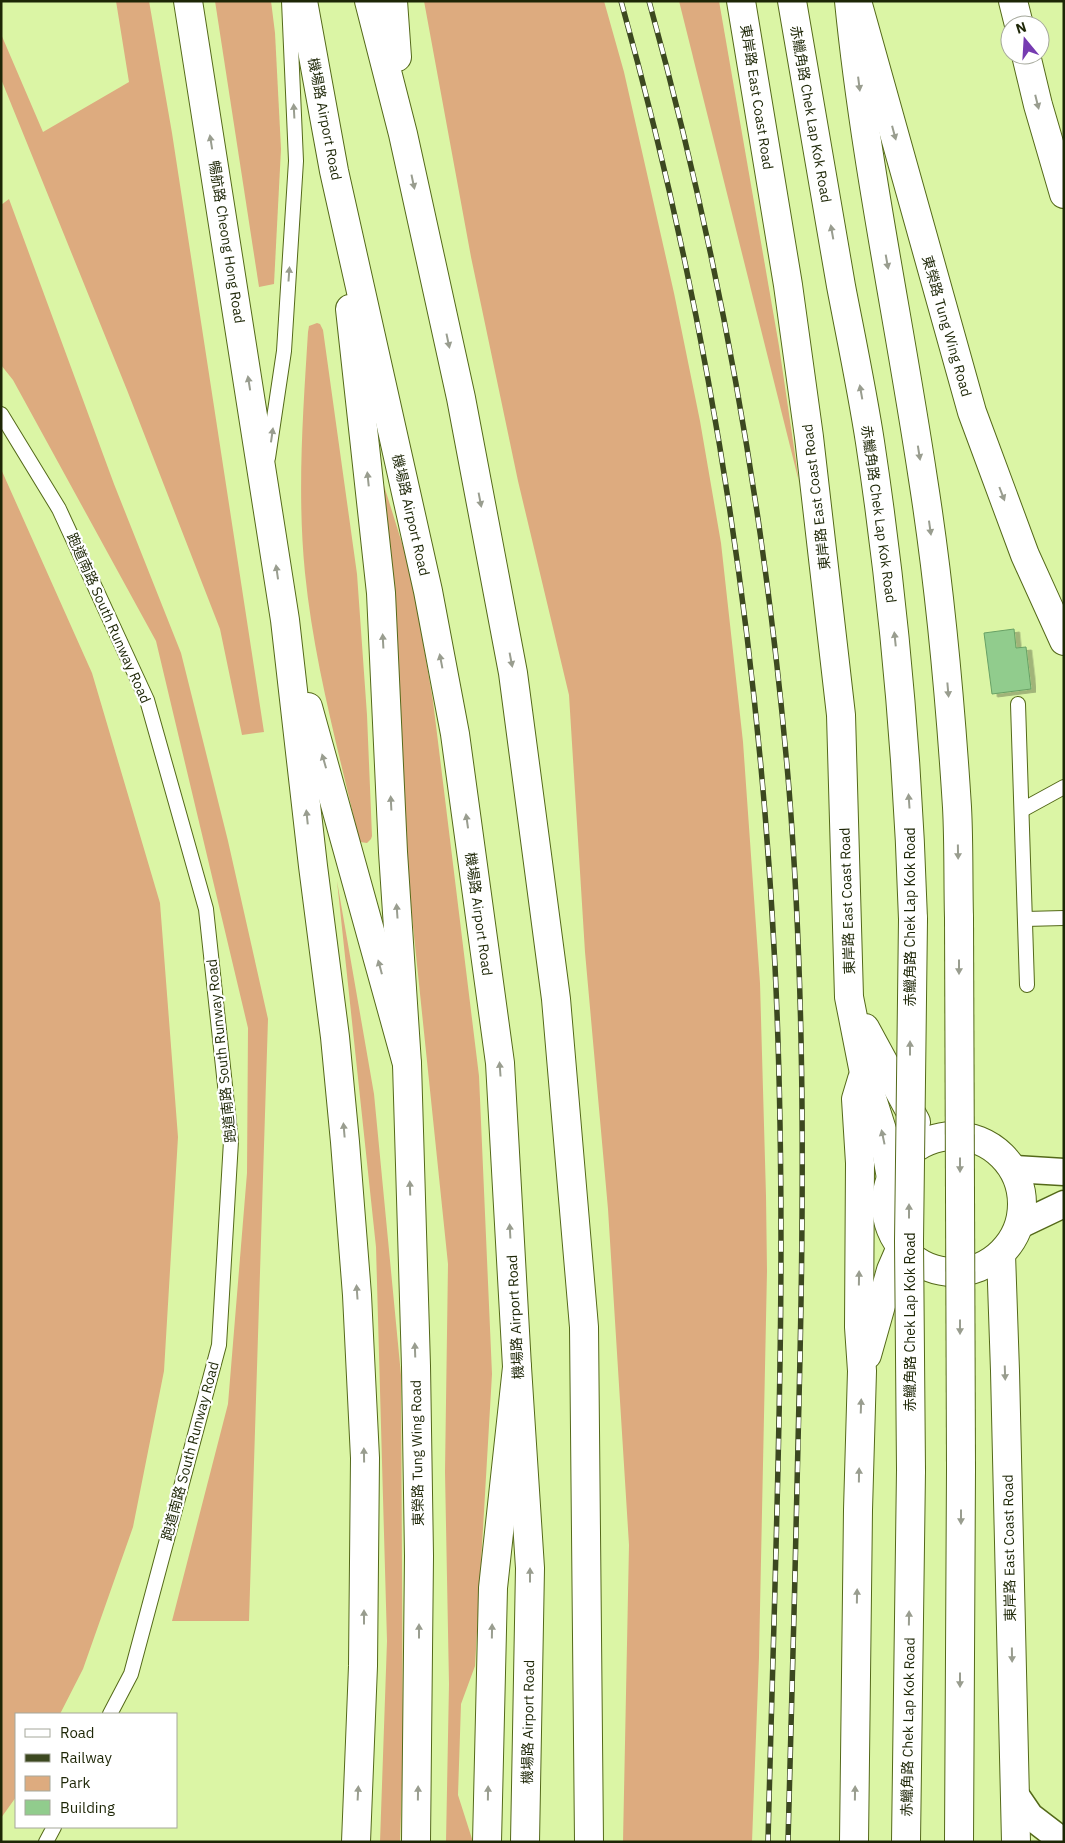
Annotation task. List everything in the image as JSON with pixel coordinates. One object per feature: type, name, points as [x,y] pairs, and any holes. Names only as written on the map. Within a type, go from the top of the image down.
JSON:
[{"type":"main road","name":"暢航路 Cheong Hong Road","points":[[188,1],[264,483]]},
{"type":"main road","name":"機場路 Airport Road","points":[[302,1],[334,171],[428,591],[455,734],[500,1063],[530,1568],[525,1842]]},
{"type":"main road","points":[[370,1],[403,134],[460,398],[514,673],[556,999],[584,1326],[589,1842]]},
{"type":"main road","points":[[393,1],[403,134]]},
{"type":"main road","name":"東岸路 East Coast Road","points":[[741,1],[788,285],[809,437],[841,716],[849,998],[864,1073],[883,1133],[891,1178]]},
{"type":"main road","name":"赤鱲角路 Chek Lap Kok Road","points":[[792,1],[812,125],[870,440],[891,601],[909,807],[913,919],[909,1232],[911,1470],[906,1842]]},
{"type":"main road","points":[[849,1],[872,177],[911,398],[940,601],[957,809],[961,1469],[959,1842]]},
{"type":"main road","name":"東榮路 Tung Wing Road","points":[[857,1],[972,412],[1025,555],[1064,641]]},
{"type":"main road","points":[[1013,1],[1016,15]]},
{"type":"main road","points":[[1028,65],[1064,194]]},
{"type":"main road","points":[[334,171],[381,593],[393,852],[406,1064]]},
{"type":"main road","points":[[264,483],[284,620],[335,1037],[357,1295],[365,1458],[363,1666],[356,1842]]},
{"type":"main road","points":[[284,620],[406,1064]]},
{"type":"main road","name":"東岸路 East Coast Road","points":[[849,998],[883,1064],[914,1119],[929,1141]]},
{"type":"main road","name":"東榮路 Tung Wing Road","points":[[406,1064],[416,1356],[419,1556],[416,1842]]},
{"type":"main road","name":"東岸路 East Coast Road","points":[[854,1842],[858,1510],[862,1371],[858,1327],[860,1163],[856,1099],[864,1073]]},
{"type":"main road","name":"東岸路 East Coast Road","points":[[954,1136],[978,1140],[998,1151],[1014,1169],[1021,1187],[1023,1199],[1020,1225],[1012,1241],[1001,1254],[981,1267],[958,1272],[937,1270],[917,1261],[901,1247],[890,1228],[886,1214],[886,1199],[891,1178],[903,1159],[913,1149],[929,1141],[954,1136]]},
{"type":"main road","name":"東岸路 East Coast Road","points":[[862,1371],[891,1270],[901,1247]]},
{"type":"main road","name":"東岸路 East Coast Road","points":[[1001,1254],[1006,1380],[1016,1842]]},
{"type":"main road","points":[[487,1842],[493,1588],[518,1367]]},
{"type":"street","points":[[1014,1169],[1064,1172]]},
{"type":"street","points":[[1020,1225],[1064,1204]]},
{"type":"street","points":[[1015,1794],[1030,1816],[1064,1842]]},
{"type":"lane","points":[[264,483],[284,351],[296,160],[289,1]]},
{"type":"lane","name":"跑道南路 South Runway Road","points":[[1,414],[59,509],[147,700],[206,909],[231,1141],[219,1344],[131,1674],[111,1713]]},
{"type":"lane","points":[[1018,704],[1027,985]]},
{"type":"lane","points":[[1022,810],[1064,787]]},
{"type":"lane","points":[[1025,919],[1064,918]]},
{"type":"lane","points":[[46,1842],[53,1828]]},
{"type":"green space","points":[[116,1],[149,1],[172,133],[264,732],[242,735],[220,629],[127,390],[1,79],[1,34],[43,132],[129,82]]},
{"type":"green space","points":[[215,1],[271,1],[275,33],[281,149],[274,284],[259,287]]},
{"type":"green space","points":[[424,1],[604,1],[624,72],[674,293],[700,421],[721,543],[743,742],[760,983],[767,1271],[759,1657],[752,1842],[623,1842],[629,1545],[608,1209],[585,952],[569,695],[518,481],[471,257]]},
{"type":"green space","points":[[679,1],[719,1],[779,346],[799,482]]},
{"type":"green space","points":[[9,199],[114,484],[181,653],[228,841],[268,1019],[249,1621],[172,1621],[228,1404],[247,1173],[248,1028],[156,641],[13,380],[1,365],[1,205]]},
{"type":"green space","points":[[317,323],[320,324],[323,330],[357,574],[367,715],[372,836],[367,843],[360,842],[359,840],[335,741],[314,640],[305,573],[301,513],[303,422],[308,332],[309,326]]},
{"type":"green space","points":[[1,469],[92,673],[160,903],[178,1137],[164,1371],[133,1527],[83,1669],[61,1713],[15,1713],[15,1798],[1,1818]]},
{"type":"green space","points":[[381,476],[411,572],[433,701],[479,1076],[492,1374],[475,1666],[461,1704],[458,1795],[473,1842],[446,1842],[449,1684],[445,1472],[448,1264],[407,868]]},
{"type":"green space","points":[[337,881],[374,1094],[401,1375],[403,1757],[400,1842],[380,1842],[387,1641],[376,1247]]},
{"type":"building","points":[[1014,629],[1016,648],[1026,647],[1031,689],[992,694],[984,633]]},
{"type":"railway","points":[[621,1],[680,239],[725,479],[757,722],[767,844],[775,966],[781,1185],[777,1513],[768,1842]]},
{"type":"railway","points":[[649,1],[698,195],[719,293],[737,392],[768,590],[789,789],[798,931],[802,1144],[799,1418],[788,1842]]}]
